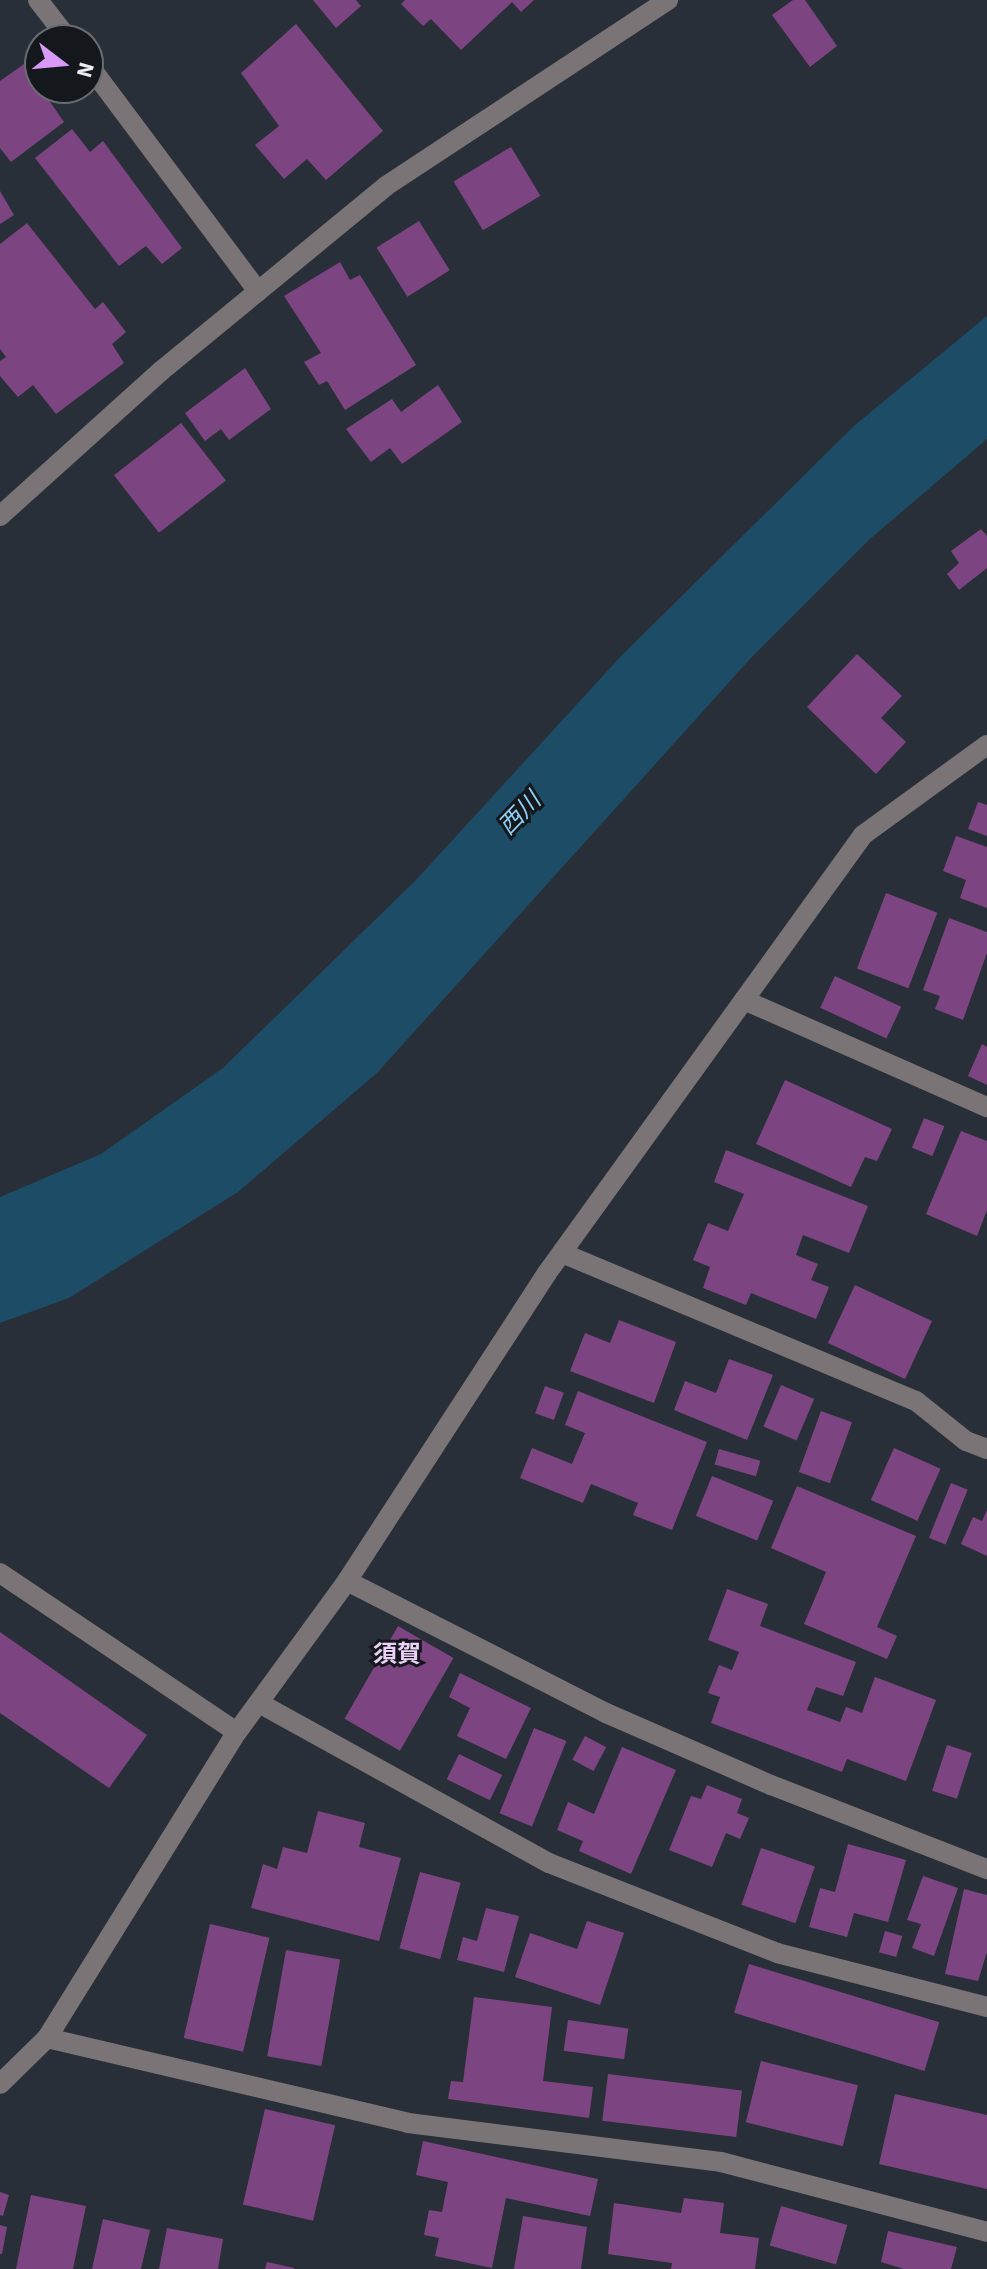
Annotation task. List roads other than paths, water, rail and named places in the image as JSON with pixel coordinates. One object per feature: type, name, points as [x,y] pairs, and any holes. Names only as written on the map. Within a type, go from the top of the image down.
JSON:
[{"type":"street","points":[[38,0],[57,24]]},
{"type":"street","points":[[0,516],[258,291],[386,186],[668,0]]},
{"type":"street","points":[[104,85],[258,291]]},
{"type":"street","points":[[0,2084],[47,2038],[237,1732],[347,1581],[562,1253],[863,835],[987,745]]},
{"type":"street","points":[[744,1000],[987,1107]]},
{"type":"street","points":[[562,1253],[916,1401],[966,1441],[987,1449]]},
{"type":"street","points":[[0,1573],[237,1732]]},
{"type":"street","points":[[347,1581],[606,1713],[771,1785],[987,1869]]},
{"type":"street","points":[[259,1703],[549,1863],[777,1953],[987,2007]]},
{"type":"street","points":[[47,2038],[408,2123],[721,2162],[987,2232]]},
{"type":"water","name":"西川","points":[[987,316],[987,439],[870,539],[750,659],[377,1073],[238,1192],[69,1298],[0,1323],[0,1197],[101,1154],[223,1068],[416,880],[622,655],[855,425]]},
{"type":"district","name":"須賀","points":[[397,1655]]}]
